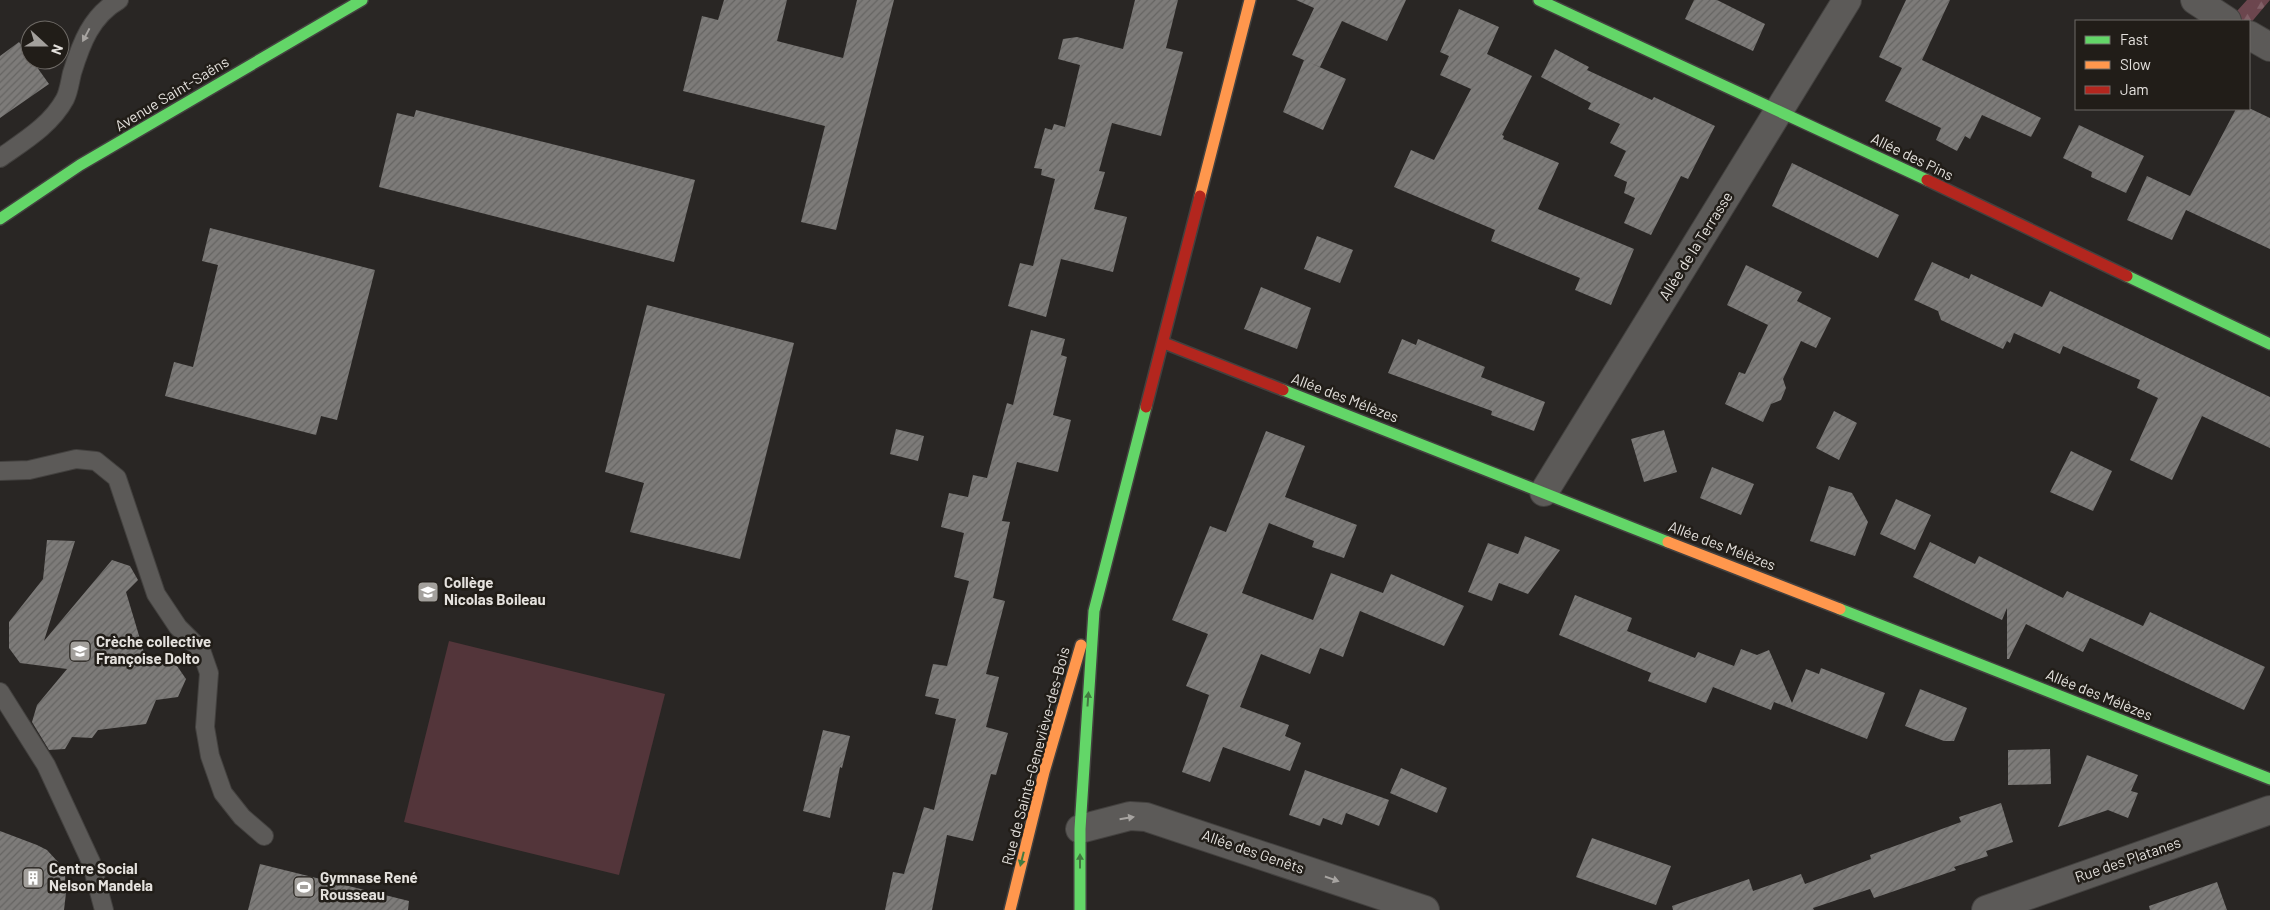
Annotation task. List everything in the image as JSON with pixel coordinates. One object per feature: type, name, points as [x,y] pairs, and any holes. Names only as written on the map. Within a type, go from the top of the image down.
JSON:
[{"type":"street","name":"Avenue Saint-Saëns","points":[[0,219],[80,166],[362,0]]},
{"type":"street","points":[[1080,910],[1080,829],[1094,611],[1164,343],[1250,0]]},
{"type":"street","name":"Allée des Pins","points":[[1539,0],[1779,110],[2270,344]]},
{"type":"street","name":"Allée de la Terrasse","points":[[1544,492],[1847,0]]},
{"type":"street","points":[[2195,0],[2225,20]]},
{"type":"street","points":[[2250,36],[2270,47]]},
{"type":"street","name":"Allée des Mélèzes","points":[[1164,343],[2270,779]]},
{"type":"street","name":"Rue de Sainte-Geneviève-des-Bois","points":[[1010,910],[1077,656],[1094,611]]},
{"type":"street","name":"Rue des Platanes","points":[[1986,910],[2270,810]]},
{"type":"street","name":"Allée des Genêts","points":[[1080,829],[1130,816],[1152,818],[1425,910]]},
{"type":"lane","points":[[0,158],[33,134],[57,111],[66,97],[84,35],[110,5],[119,0]]},
{"type":"lane","points":[[0,470],[29,470],[76,459],[96,461],[117,478],[156,594],[178,627],[201,650],[209,673],[205,727],[210,756],[223,793],[242,817],[264,836]]},
{"type":"lane","points":[[0,692],[46,765],[90,862],[104,910]]},
{"type":"green space","points":[[2247,0],[2270,0],[2250,24],[2250,20],[2229,20]]},
{"type":"shaded area","points":[[449,641],[665,694],[619,875],[404,822]]},
{"type":"building","points":[[724,0],[787,0],[777,41],[843,58],[857,0],[894,0],[836,230],[801,222],[825,126],[683,91],[702,16],[718,20]]},
{"type":"building","points":[[1135,0],[1178,0],[1166,48],[1183,52],[1161,136],[1112,123],[1099,171],[1105,172],[1094,209],[1127,217],[1113,272],[1061,259],[1046,317],[1008,306],[1020,263],[1033,266],[1055,179],[1041,175],[1042,169],[1034,168],[1045,128],[1052,130],[1054,124],[1065,127],[1080,65],[1058,59],[1063,39],[1077,37],[1123,49]]},
{"type":"building","points":[[1296,0],[1406,0],[1387,41],[1342,21],[1320,67],[1292,55],[1314,8]]},
{"type":"building","points":[[1694,0],[1717,0],[1765,24],[1753,51],[1685,19]]},
{"type":"building","points":[[1906,0],[1950,0],[1922,60],[2041,118],[2031,137],[1982,115],[1970,139],[1965,136],[1957,151],[1936,140],[1941,128],[1885,101],[1902,68],[1879,57]]},
{"type":"building","points":[[1459,9],[1499,27],[1487,54],[1532,76],[1502,135],[1504,136],[1503,139],[1559,163],[1538,209],[1634,249],[1611,305],[1575,290],[1580,278],[1491,241],[1495,230],[1394,187],[1411,150],[1434,160],[1471,89],[1440,75],[1449,56],[1440,52]]},
{"type":"building","points":[[19,42],[20,70],[39,70],[49,84],[0,118],[0,56]]},
{"type":"building","points":[[1555,49],[1589,67],[1587,70],[1652,100],[1654,97],[1715,126],[1688,179],[1681,176],[1651,235],[1624,223],[1635,198],[1624,193],[1627,182],[1614,176],[1626,151],[1610,143],[1620,124],[1588,109],[1591,103],[1541,77]]},
{"type":"building","points":[[1304,60],[1346,79],[1323,130],[1283,112]]},
{"type":"building","points":[[2251,109],[2270,118],[2270,249],[2186,210],[2172,240],[2127,220],[2147,176],[2190,196],[2235,110]]},
{"type":"building","points":[[416,110],[695,180],[674,262],[379,187],[397,113],[414,117]]},
{"type":"building","points":[[2079,125],[2144,156],[2126,193],[2091,177],[2092,172],[2063,158]]},
{"type":"building","points":[[1792,163],[1899,215],[1878,258],[1772,206]]},
{"type":"building","points":[[210,228],[375,270],[337,420],[321,416],[316,435],[165,396],[174,362],[193,367],[218,265],[202,261]]},
{"type":"building","points":[[1317,236],[1353,250],[1340,283],[1304,269]]},
{"type":"building","points":[[1932,262],[1969,279],[1971,274],[2042,307],[2050,291],[2270,397],[2270,448],[2202,416],[2172,480],[2130,460],[2158,398],[2137,388],[2140,380],[2063,346],[2060,354],[2014,333],[2010,343],[2007,341],[2003,349],[1941,320],[1938,311],[1914,300]]},
{"type":"building","points":[[1746,265],[1802,292],[1797,301],[1831,318],[1816,348],[1801,341],[1783,379],[1786,388],[1781,400],[1771,404],[1763,422],[1725,404],[1739,372],[1745,374],[1768,325],[1727,305]]},
{"type":"building","points":[[1261,287],[1311,308],[1297,349],[1244,329]]},
{"type":"building","points":[[647,305],[794,343],[740,559],[630,532],[644,483],[605,472]]},
{"type":"building","points":[[1031,330],[1065,339],[1061,355],[1067,357],[1053,415],[1071,420],[1058,472],[1017,462],[1002,521],[1010,522],[993,598],[1005,601],[986,674],[999,677],[986,727],[1008,733],[996,775],[991,774],[973,841],[947,835],[932,910],[885,910],[893,872],[904,874],[924,807],[934,810],[956,719],[935,714],[939,699],[925,696],[933,664],[947,666],[969,581],[954,577],[964,533],[941,527],[949,493],[968,497],[973,475],[987,478],[1007,403],[1013,405]]},
{"type":"building","points":[[1402,339],[1416,345],[1418,339],[1485,367],[1481,377],[1545,402],[1534,431],[1491,415],[1492,411],[1388,373]]},
{"type":"building","points":[[1834,411],[1857,423],[1839,460],[1816,448]]},
{"type":"building","points":[[896,429],[924,436],[918,461],[890,454]]},
{"type":"building","points":[[1664,430],[1677,472],[1644,482],[1631,439]]},
{"type":"building","points":[[1266,431],[1305,446],[1285,497],[1357,525],[1344,558],[1312,547],[1314,541],[1269,523],[1242,593],[1313,620],[1331,573],[1383,593],[1391,574],[1464,606],[1444,646],[1360,611],[1343,657],[1320,648],[1310,674],[1261,654],[1240,707],[1289,725],[1285,736],[1301,743],[1290,771],[1223,747],[1210,782],[1182,772],[1209,695],[1186,686],[1208,634],[1172,620],[1210,526],[1226,532]]},
{"type":"building","points":[[2071,451],[2112,471],[2093,511],[2050,492]]},
{"type":"building","points":[[1712,467],[1754,484],[1741,515],[1700,498]]},
{"type":"building","points":[[1829,486],[1852,493],[1868,522],[1855,556],[1810,541]]},
{"type":"building","points":[[1896,499],[1931,515],[1915,550],[1880,534]]},
{"type":"building","points":[[1525,536],[1560,550],[1528,594],[1499,583],[1492,601],[1468,592],[1488,543],[1518,554]]},
{"type":"building","name":"Crèche collective Françoise Dolto","points":[[47,540],[75,541],[44,641],[112,560],[130,566],[138,580],[126,592],[146,659],[175,663],[186,679],[178,697],[156,700],[146,724],[98,730],[92,738],[72,737],[65,749],[49,750],[32,722],[37,705],[67,669],[20,663],[9,648],[9,622],[43,579]]},
{"type":"building","points":[[1930,542],[1975,564],[1979,556],[2063,598],[2067,591],[2143,626],[2150,612],[2265,667],[2244,710],[2090,638],[2083,652],[2026,624],[2009,659],[2007,659],[2007,608],[2002,620],[1913,577]]},
{"type":"building","points":[[1575,595],[1632,618],[1627,631],[1695,658],[1698,652],[1734,666],[1741,649],[1757,655],[1769,650],[1792,703],[1806,669],[1819,674],[1821,668],[1885,693],[1867,739],[1774,702],[1771,710],[1713,687],[1706,703],[1648,681],[1651,673],[1559,635]]},
{"type":"building","points":[[1920,689],[1967,708],[1954,741],[1944,741],[1905,726]]},
{"type":"building","points":[[823,730],[850,736],[842,768],[840,767],[830,818],[803,811]]},
{"type":"building","points":[[2050,749],[2051,784],[2008,785],[2008,750]]},
{"type":"building","points":[[2087,755],[2138,775],[2131,791],[2138,793],[2128,818],[2108,810],[2058,827]]},
{"type":"building","points":[[1401,768],[1447,788],[1437,813],[1390,793]]},
{"type":"building","points":[[1305,770],[1389,800],[1379,826],[1346,813],[1342,825],[1323,818],[1320,826],[1289,815]]},
{"type":"building","points":[[2001,803],[2013,842],[1986,851],[1988,856],[1954,867],[1956,870],[1874,898],[1870,889],[1813,908],[1814,910],[1673,910],[1672,906],[1749,879],[1753,891],[1801,874],[1805,884],[1871,859],[1870,855],[1961,822],[1959,817]]},
{"type":"building","name":"Centre Social Nelson Mandela","points":[[0,831],[47,850],[58,862],[65,875],[66,893],[64,910],[0,910]]},
{"type":"building","points":[[1592,838],[1671,866],[1656,905],[1576,877]]},
{"type":"building","name":"Gymnase René Rousseau","points":[[260,864],[409,901],[408,910],[248,910]]},
{"type":"building","points":[[2217,882],[2227,910],[2150,910],[2149,906]]},
{"type":"traffic: fast","points":[[0,219],[80,165],[362,0]]},
{"type":"traffic: fast","points":[[1539,0],[1927,180]]},
{"type":"traffic: fast","points":[[2127,276],[2270,344]]},
{"type":"traffic: fast","points":[[1283,390],[1668,542]]},
{"type":"traffic: fast","points":[[1080,910],[1080,829],[1094,611],[1146,407]]},
{"type":"traffic: fast","points":[[1840,609],[2270,779]]},
{"type":"traffic: slow","points":[[1200,196],[1250,0]]},
{"type":"traffic: slow","points":[[1668,542],[1840,609]]},
{"type":"traffic: slow","points":[[1010,910],[1044,772],[1081,645]]},
{"type":"traffic: jam","points":[[1927,180],[2127,276]]},
{"type":"traffic: jam","points":[[1146,407],[1200,196]]},
{"type":"traffic: jam","points":[[1164,343],[1283,390]]},
{"type":"place","name":"Collège Nicolas Boileau","points":[[428,592]]},
{"type":"place","name":"Crèche collective Françoise Dolto","points":[[80,651]]},
{"type":"place","name":"Centre Social Nelson Mandela","points":[[33,878]]},
{"type":"place","name":"Gymnase René Rousseau","points":[[304,887]]}]
